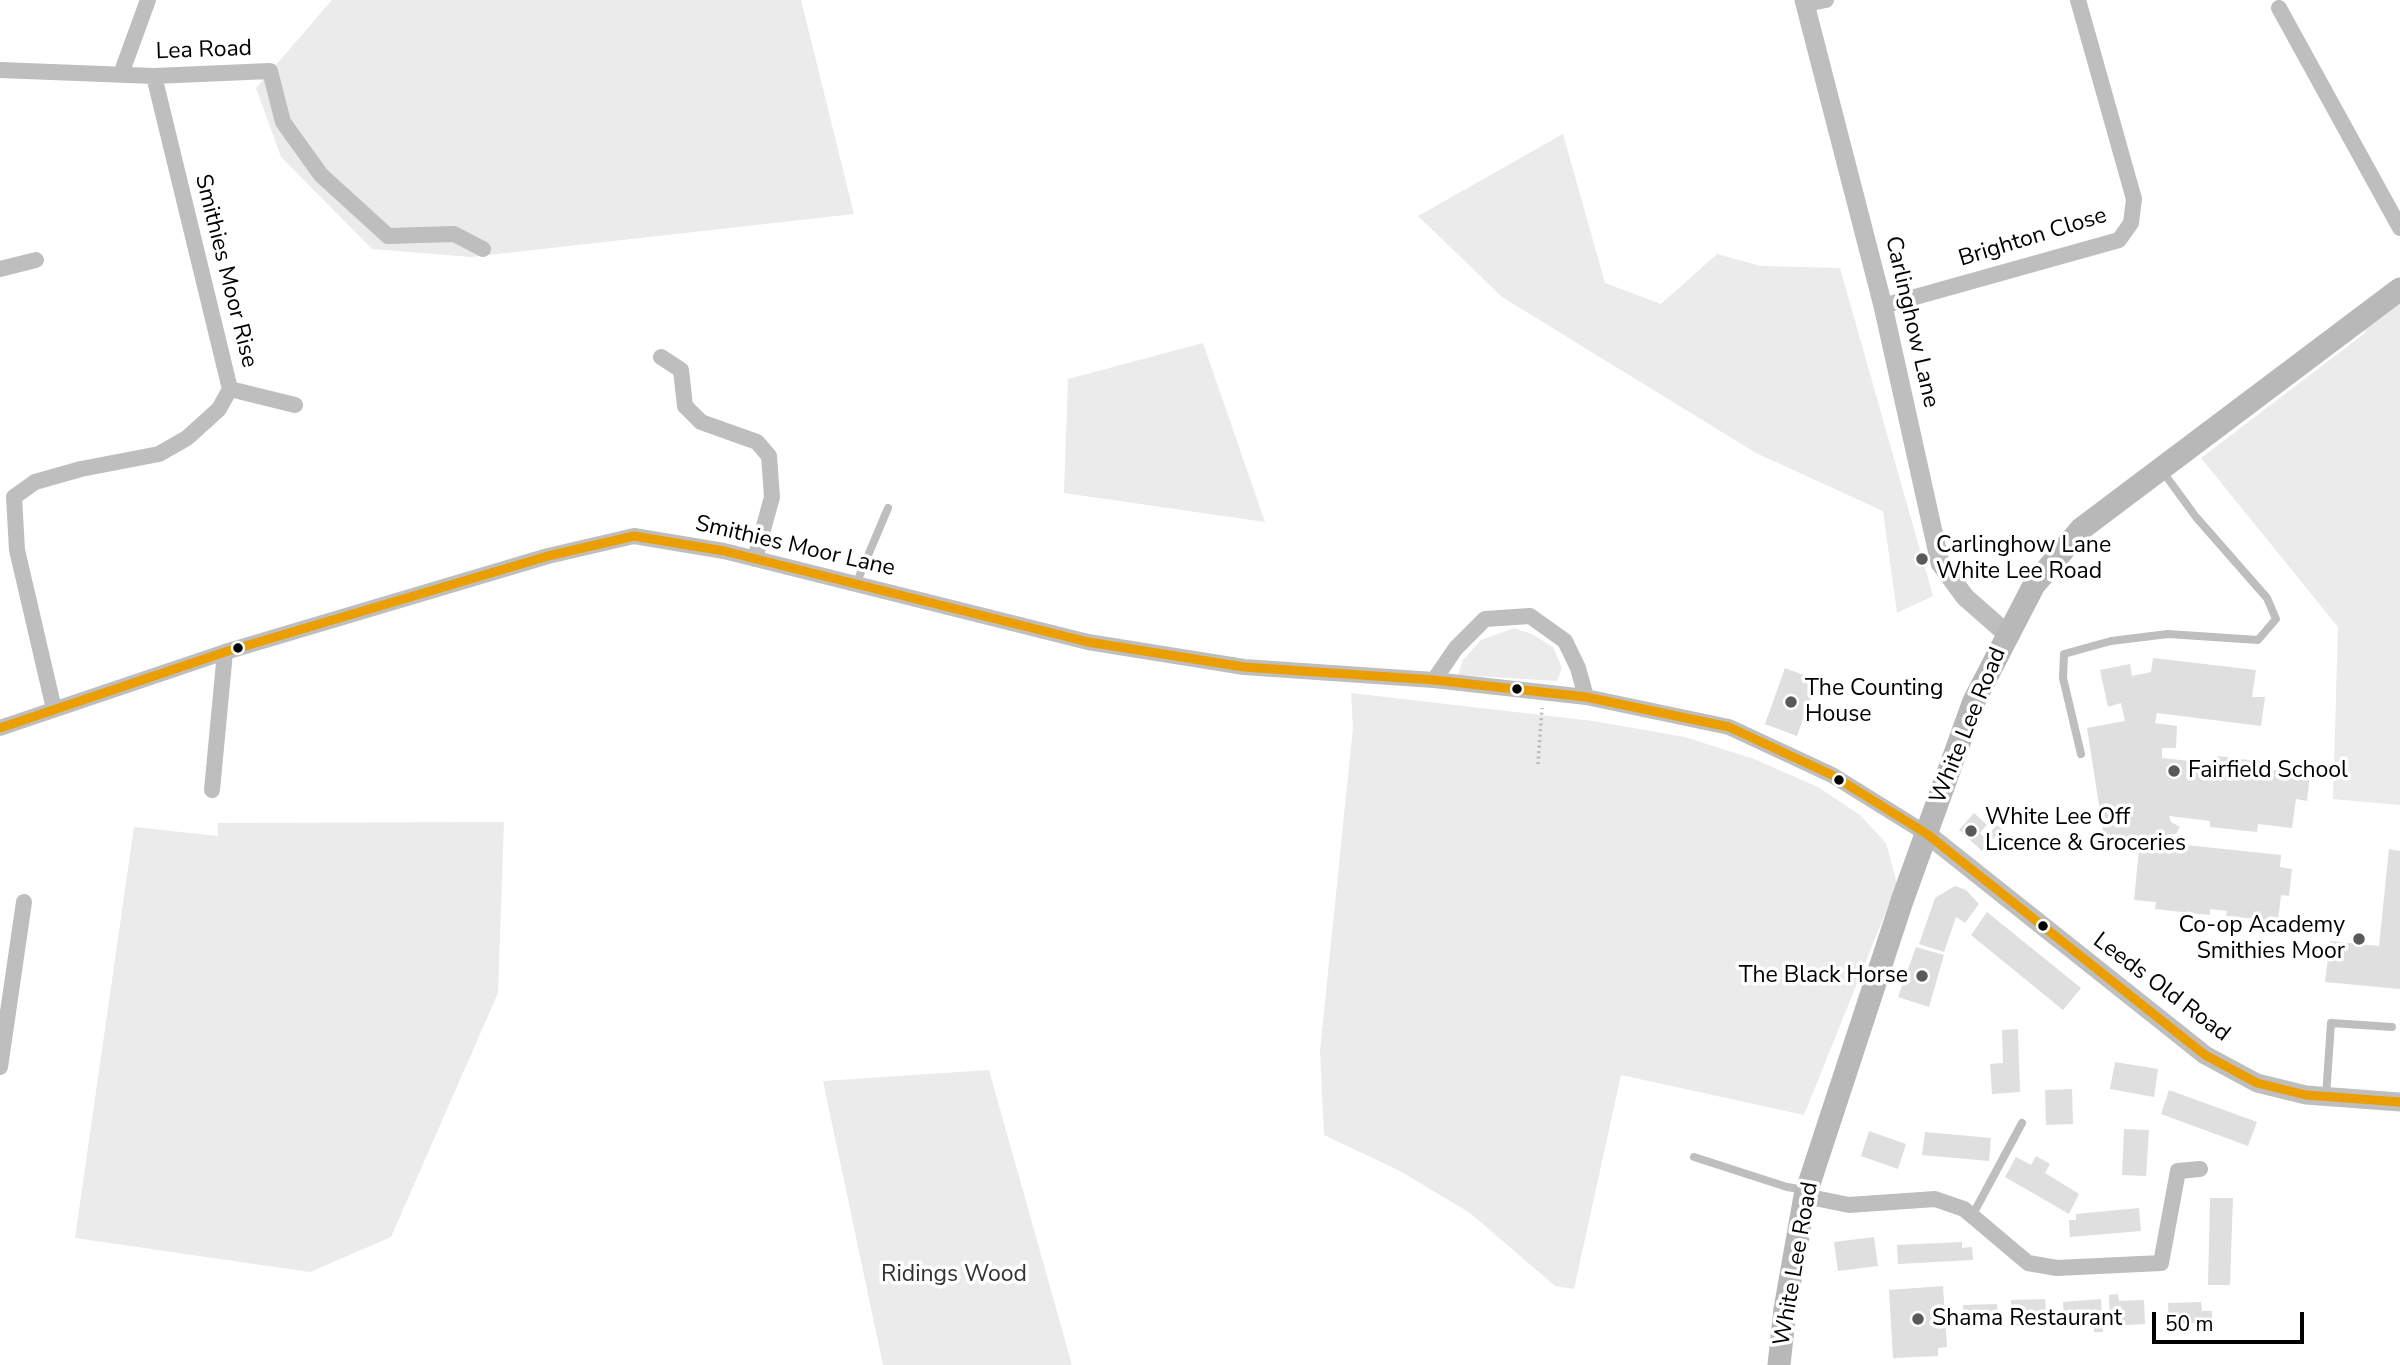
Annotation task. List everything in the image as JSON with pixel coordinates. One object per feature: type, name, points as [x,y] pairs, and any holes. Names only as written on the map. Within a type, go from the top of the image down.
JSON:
[{"type":"main road","name":"White Lee Road","points":[[1779,1365],[1784,1309],[1807,1193],[1974,701],[2034,585],[2081,529],[2159,467],[2400,289]]},
{"type":"street","points":[[121,74],[148,0]]},
{"type":"street","points":[[1805,2],[1826,0]]},
{"type":"street","name":"Brighton Close","points":[[1883,306],[2119,240],[2131,223],[2134,199],[2078,0]]},
{"type":"street","name":"Carlinghow Lane","points":[[1805,2],[1883,306],[1940,563],[1965,597],[2007,634]]},
{"type":"street","points":[[2277,3],[2400,228]]},
{"type":"street","name":"Lea Road","points":[[0,70],[154,76],[270,71],[283,122],[321,175],[388,236],[454,233],[483,249]]},
{"type":"street","name":"Smithies Moor Rise","points":[[54,709],[17,550],[14,497],[35,482],[81,469],[159,454],[187,438],[219,409],[230,389],[154,76]]},
{"type":"street","points":[[0,269],[36,260]]},
{"type":"street","points":[[661,357],[681,370],[685,406],[701,422],[757,442],[769,456],[772,497],[755,559]]},
{"type":"street","points":[[230,389],[295,405]]},
{"type":"street","name":"Smithies Moor Lane","points":[[0,729],[225,652],[548,556],[634,536],[755,559],[1088,642],[1244,667],[1434,680],[1586,697],[1729,727],[1832,775],[1927,834]]},
{"type":"street","points":[[1434,680],[1456,648],[1485,619],[1530,616],[1565,641],[1578,668],[1586,697]]},
{"type":"street","points":[[212,790],[225,652]]},
{"type":"street","name":"Leeds Old Road","points":[[1927,834],[2205,1055],[2257,1083],[2326,1096],[2400,1102]]},
{"type":"street","points":[[0,1067],[24,902]]},
{"type":"street","points":[[1807,1193],[1849,1205],[1934,1199],[1964,1209],[2028,1263],[2057,1268],[2162,1271],[2178,1171],[2200,1170]]},
{"type":"lane","points":[[2081,754],[2063,678],[2064,654],[2111,641],[2168,634],[2258,640],[2276,619],[2267,598],[2196,517],[2159,467]]},
{"type":"lane","points":[[856,584],[888,508]]},
{"type":"lane","points":[[2326,1096],[2331,1023],[2392,1027]]},
{"type":"lane","points":[[1972,1216],[2022,1123]]},
{"type":"lane","points":[[1694,1157],[1807,1193]]},
{"type":"path","points":[[1538,764],[1544,692]]},
{"type":"green space","points":[[332,0],[801,0],[854,214],[471,257],[372,249],[281,157],[256,88]]},
{"type":"green space","points":[[1563,134],[1605,283],[1661,304],[1717,254],[1761,266],[1840,268],[1933,596],[1897,613],[1883,511],[1756,453],[1502,297],[1418,216]]},
{"type":"green space","points":[[2400,302],[2400,805],[2333,799],[2338,627],[2201,458],[2365,333],[2364,330]]},
{"type":"green space","points":[[1203,343],[1265,522],[1064,493],[1068,379]]},
{"type":"green space","points":[[1514,628],[1532,634],[1553,647],[1562,668],[1557,681],[1458,675],[1463,660],[1481,640]]},
{"type":"green space","points":[[1351,693],[1593,721],[1685,737],[1754,759],[1818,787],[1860,815],[1886,843],[1897,884],[1804,1115],[1621,1075],[1574,1289],[1555,1286],[1470,1213],[1400,1171],[1324,1135],[1320,1051],[1353,727]]},
{"type":"green space","points":[[504,822],[498,993],[391,1237],[310,1272],[75,1238],[134,827],[218,836],[218,823]]},
{"type":"green space","name":"Ridings Wood","points":[[989,1070],[1072,1365],[883,1365],[823,1081]]},
{"type":"building","points":[[2153,658],[2256,670],[2252,697],[2265,697],[2261,726],[2157,713],[2155,723],[2177,726],[2176,748],[2162,748],[2162,758],[2217,764],[2218,756],[2263,762],[2263,769],[2310,774],[2307,801],[2296,799],[2292,828],[2258,824],[2257,832],[2210,827],[2210,821],[2169,816],[2171,822],[2180,827],[2176,834],[2168,834],[2167,843],[2281,855],[2280,867],[2292,869],[2289,896],[2281,895],[2278,921],[2226,916],[2227,911],[2210,909],[2210,915],[2155,909],[2156,902],[2134,900],[2140,840],[2105,843],[2087,728],[2125,721],[2121,703],[2108,707],[2100,670],[2130,664],[2132,676],[2151,672]]},
{"type":"building","name":"The Counting House","points":[[1785,668],[1817,680],[1797,736],[1765,724]]},
{"type":"building","name":"White Lee Off Licence & Groceries","points":[[1974,813],[1987,825],[1980,833],[1985,838],[1997,825],[2002,829],[1982,851],[1959,830]]},
{"type":"building","points":[[2389,849],[2400,851],[2400,989],[2325,982],[2330,941],[2379,946]]},
{"type":"building","points":[[1955,886],[1966,890],[1979,904],[1965,923],[1956,917],[1944,952],[1919,944],[1935,898]]},
{"type":"building","points":[[1987,912],[2081,988],[2063,1010],[1971,935]]},
{"type":"building","name":"The Black Horse","points":[[1916,947],[1944,955],[1929,1007],[1898,997]]},
{"type":"building","points":[[2018,1029],[2020,1092],[1992,1094],[1990,1064],[2003,1063],[2002,1030]]},
{"type":"building","points":[[2115,1062],[2158,1069],[2154,1097],[2110,1089]]},
{"type":"building","points":[[2072,1089],[2073,1124],[2046,1125],[2045,1090]]},
{"type":"building","points":[[2169,1090],[2257,1122],[2248,1146],[2161,1114]]},
{"type":"building","points":[[2124,1129],[2149,1130],[2146,1176],[2122,1175]]},
{"type":"building","points":[[1869,1131],[1906,1144],[1898,1169],[1861,1156]]},
{"type":"building","points":[[1925,1132],[1991,1138],[1989,1161],[1922,1155]]},
{"type":"building","points":[[2036,1156],[2050,1164],[2045,1173],[2079,1194],[2069,1214],[2005,1177],[2016,1157],[2031,1165]]},
{"type":"building","points":[[2210,1198],[2233,1198],[2230,1285],[2208,1285]]},
{"type":"building","points":[[2139,1208],[2141,1231],[2070,1237],[2069,1220],[2076,1220],[2076,1214]]},
{"type":"building","points":[[1874,1237],[1878,1266],[1838,1271],[1834,1242]]},
{"type":"building","points":[[1962,1242],[1962,1248],[1972,1247],[1973,1260],[1898,1264],[1897,1245]]},
{"type":"building","name":"Shama Restaurant","points":[[1943,1286],[1947,1347],[1938,1348],[1938,1356],[1893,1358],[1889,1290]]},
{"type":"building","points":[[2118,1294],[2119,1301],[2144,1300],[2145,1324],[2110,1326],[2109,1295]]},
{"type":"building","points":[[2045,1299],[2046,1313],[2053,1313],[2053,1324],[2012,1326],[2011,1300]]},
{"type":"building","points":[[2101,1299],[2103,1332],[2094,1332],[2093,1322],[2064,1324],[2063,1302]]},
{"type":"building","points":[[2201,1302],[2202,1311],[2212,1311],[2212,1322],[2169,1324],[2168,1303]]},
{"type":"building","points":[[1997,1304],[1998,1325],[1964,1326],[1963,1305]]},
{"type":"transit line","points":[[0,728],[225,652],[548,556],[634,536],[724,551],[1088,642],[1244,667],[1434,680],[1586,697],[1729,727],[1832,775],[1927,834],[2205,1055],[2257,1083],[2306,1095],[2400,1102]]},
{"type":"place","name":"Carlinghow Lane White Lee Road","points":[[1922,559]]},
{"type":"place","name":"The Counting House","points":[[1791,702]]},
{"type":"place","name":"Fairfield School","points":[[2174,771]]},
{"type":"place","name":"White Lee Off Licence & Groceries","points":[[1971,831]]},
{"type":"place","name":"Co-op Academy Smithies Moor","points":[[2359,939]]},
{"type":"place","name":"The Black Horse","points":[[1922,976]]},
{"type":"place","name":"Shama Restaurant","points":[[1918,1319]]}]
